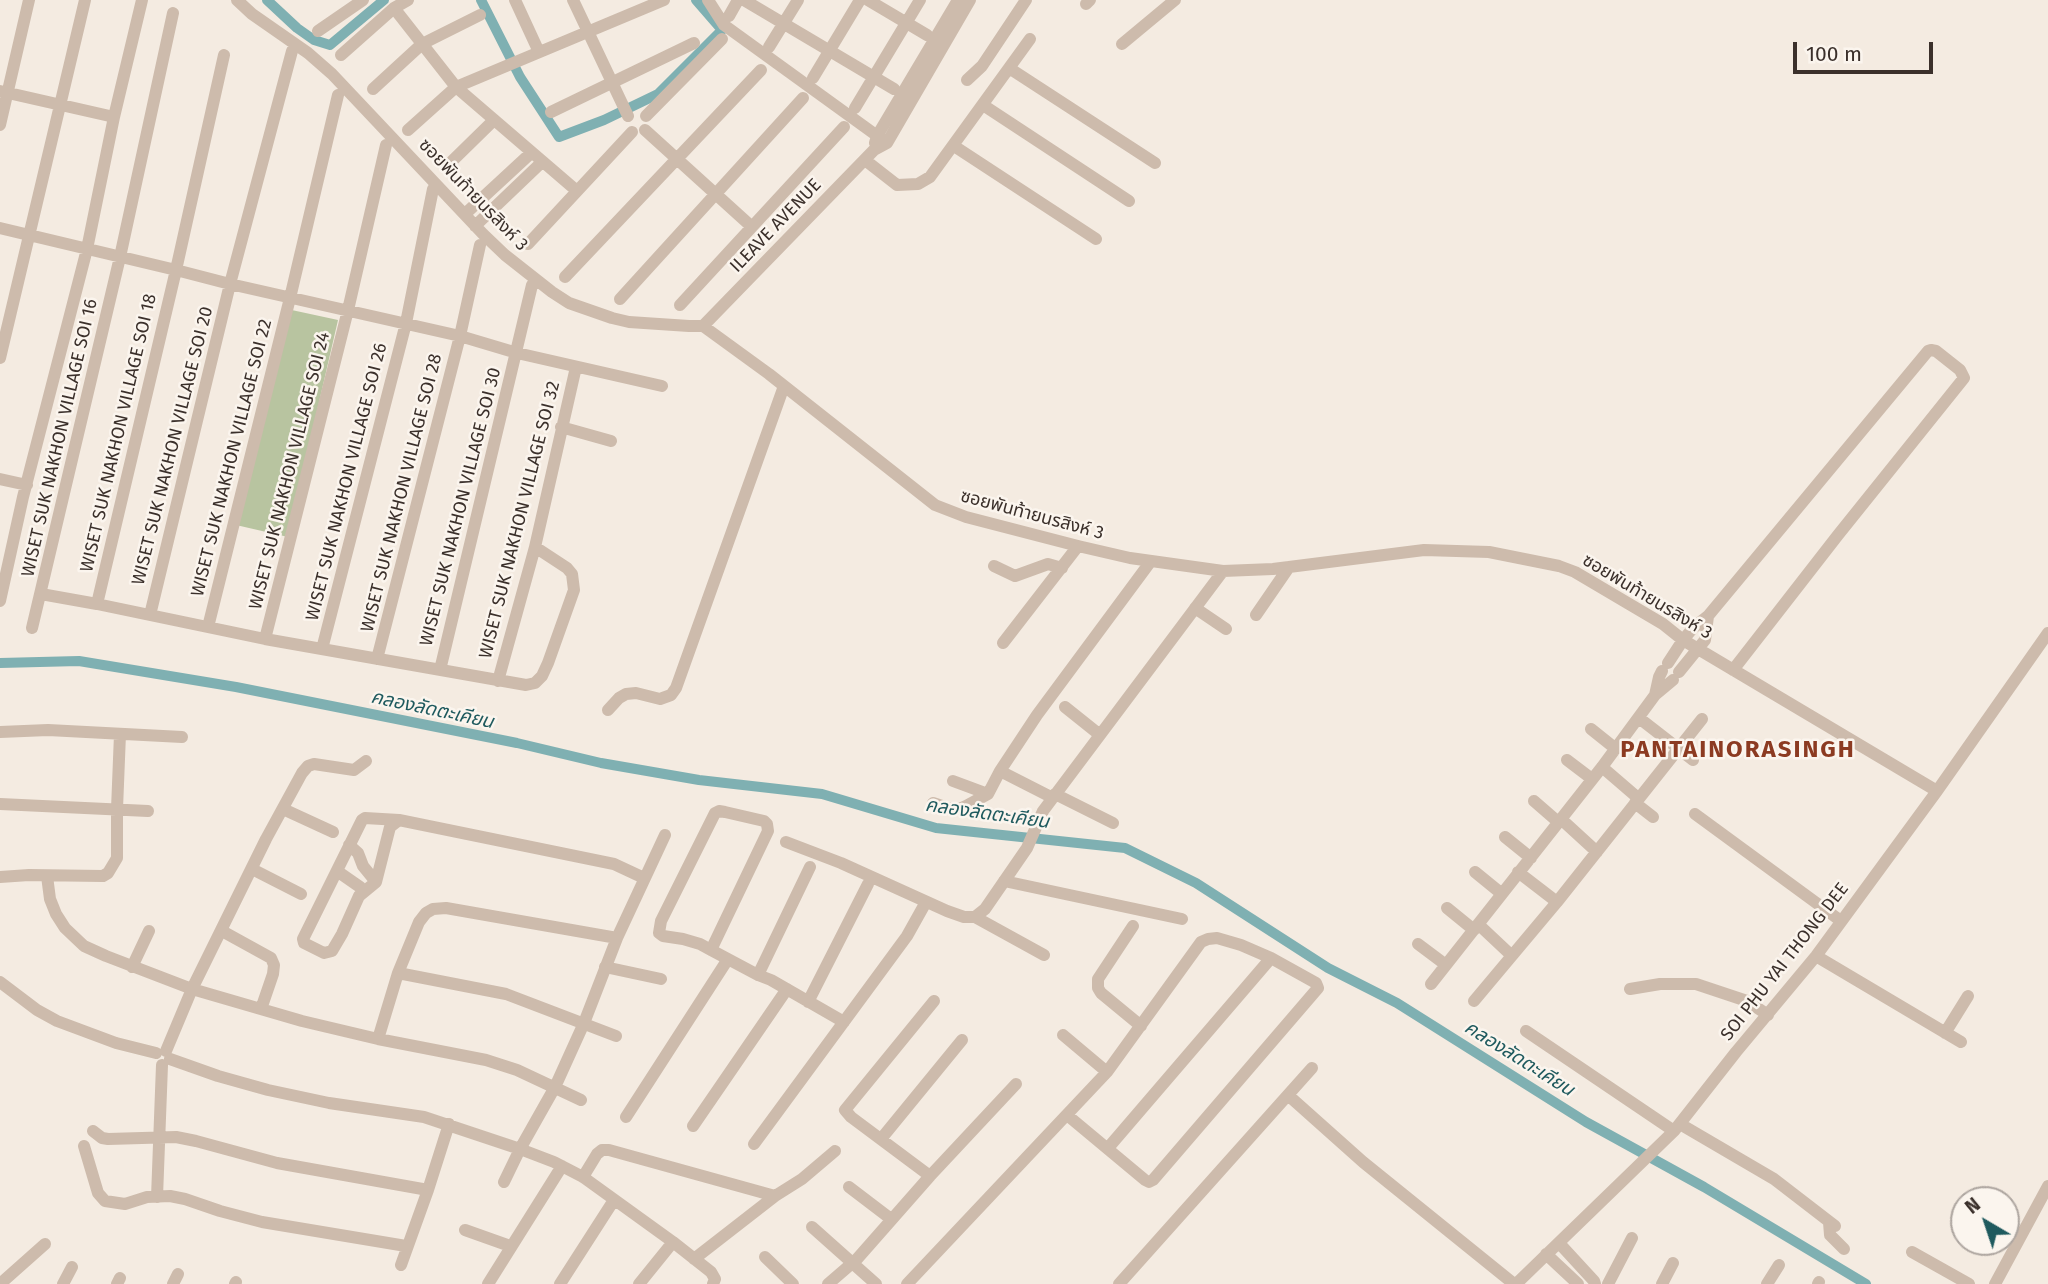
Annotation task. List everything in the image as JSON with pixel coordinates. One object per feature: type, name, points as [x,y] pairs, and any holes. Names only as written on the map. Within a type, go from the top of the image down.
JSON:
[{"type":"street","points":[[0,125],[3,92],[29,0]]},
{"type":"street","points":[[0,358],[85,0]]},
{"type":"street","points":[[0,601],[87,248],[140,0]]},
{"type":"street","name":"ซอยพันท้ายนรสิงห์ 3","points":[[237,0],[332,74],[475,226],[519,267],[569,303],[596,313],[629,322],[703,326],[935,505],[966,517],[1078,547],[1223,571],[1289,567],[1424,550],[1489,552],[1559,566],[1575,572],[1663,624],[1683,640],[1937,791]]},
{"type":"street","points":[[318,30],[343,5],[363,0]]},
{"type":"street","points":[[341,55],[394,8],[408,0]]},
{"type":"street","points":[[515,0],[539,52]]},
{"type":"street","points":[[573,0],[628,116],[627,126],[677,159],[752,227]]},
{"type":"street","points":[[408,130],[456,87],[588,32],[636,6],[664,0]]},
{"type":"street","points":[[708,0],[724,25],[882,139]]},
{"type":"street","points":[[729,16],[738,0]]},
{"type":"street","points":[[744,0],[894,89]]},
{"type":"street","points":[[769,47],[798,0]]},
{"type":"street","points":[[813,78],[860,0]]},
{"type":"street","points":[[868,0],[927,35]]},
{"type":"street","points":[[855,108],[920,0]]},
{"type":"street","points":[[882,139],[958,0]]},
{"type":"street","points":[[970,0],[882,139],[869,155],[897,185],[918,184],[930,177],[1030,39]]},
{"type":"street","points":[[967,80],[982,66],[1026,0]]},
{"type":"street","points":[[1122,44],[1175,0]]},
{"type":"street","points":[[394,8],[456,87],[576,191]]},
{"type":"street","name":"WISET SUK NAKHON VILLAGE SOI 16","points":[[32,628],[120,257],[173,13]]},
{"type":"street","points":[[373,89],[422,44],[480,15]]},
{"type":"street","points":[[646,116],[722,39]]},
{"type":"street","points":[[551,112],[694,43]]},
{"type":"street","name":"WISET SUK NAKHON VILLAGE SOI 20","points":[[150,615],[230,284],[292,51]]},
{"type":"street","name":"WISET SUK NAKHON VILLAGE SOI 18","points":[[97,604],[224,55]]},
{"type":"street","points":[[1009,68],[1155,163]]},
{"type":"street","points":[[565,277],[761,70]]},
{"type":"street","points":[[3,92],[114,117]]},
{"type":"street","name":"WISET SUK NAKHON VILLAGE SOI 22","points":[[208,628],[338,95]]},
{"type":"street","points":[[620,299],[803,97]]},
{"type":"street","points":[[982,105],[1129,201]]},
{"type":"street","points":[[528,244],[576,191],[648,123],[646,116],[637,111],[628,116]]},
{"type":"street","points":[[447,166],[494,120]]},
{"type":"street","points":[[680,305],[844,127]]},
{"type":"street","name":"WISET SUK NAKHON VILLAGE SOI 24","points":[[265,639],[348,310],[386,145]]},
{"type":"street","points":[[954,146],[1096,239]]},
{"type":"street","points":[[465,214],[531,153]]},
{"type":"street","name":"ILEAVE AVENUE","points":[[703,326],[869,155]]},
{"type":"street","points":[[475,226],[542,162]]},
{"type":"street","name":"WISET SUK NAKHON VILLAGE SOI 26","points":[[322,649],[406,323],[433,189]]},
{"type":"street","points":[[0,228],[662,386]]},
{"type":"street","name":"WISET SUK NAKHON VILLAGE SOI 28","points":[[377,659],[460,336],[480,245]]},
{"type":"street","name":"WISET SUK NAKHON VILLAGE SOI 30","points":[[440,670],[532,285]]},
{"type":"street","points":[[1655,695],[1659,677],[1683,640],[1708,616],[1928,351],[1933,350],[1963,372],[1964,378],[1733,670]]},
{"type":"street","name":"WISET SUK NAKHON VILLAGE SOI 32","points":[[498,681],[535,547],[576,367]]},
{"type":"street","points":[[608,710],[626,694],[636,693],[660,699],[671,695],[676,688],[784,386]]},
{"type":"street","points":[[561,427],[611,441]]},
{"type":"street","points":[[0,479],[27,485]]},
{"type":"street","points":[[41,594],[265,639],[526,685],[542,676],[573,590],[572,574],[567,568],[535,547]]},
{"type":"street","points":[[1003,643],[1078,547]]},
{"type":"street","points":[[933,803],[959,809],[988,794],[1037,715],[1151,561]]},
{"type":"street","points":[[994,566],[1015,576],[1048,564],[1062,568]]},
{"type":"street","points":[[1256,615],[1289,567]]},
{"type":"street","points":[[975,917],[985,909],[1027,848],[1039,820],[1054,796],[1223,571]]},
{"type":"street","points":[[1195,608],[1226,629]]},
{"type":"street","points":[[1431,984],[1616,749],[1655,695],[1676,676],[1705,640],[1708,616]]},
{"type":"street","name":"SOI PHU YAI THONG DEE","points":[[1515,1284],[1675,1130],[1816,956],[2048,633]]},
{"type":"street","points":[[1065,707],[1100,735]]},
{"type":"street","points":[[1639,718],[1693,760]]},
{"type":"street","points":[[1474,1001],[1557,902],[1702,719]]},
{"type":"street","points":[[1591,729],[1616,749]]},
{"type":"street","points":[[0,733],[48,730],[182,737]]},
{"type":"street","points":[[0,877],[103,876],[108,873],[117,858],[120,734]]},
{"type":"street","points":[[1567,760],[1592,779]]},
{"type":"street","points":[[157,1197],[163,1057],[192,989],[283,809],[308,766],[314,764],[354,769],[366,761]]},
{"type":"street","points":[[1602,767],[1653,817]]},
{"type":"street","points":[[1000,771],[1113,823]]},
{"type":"street","points":[[953,781],[988,794]]},
{"type":"street","points":[[1534,801],[1597,852]]},
{"type":"street","points":[[0,804],[148,811]]},
{"type":"street","points":[[283,809],[333,832]]},
{"type":"street","points":[[711,950],[768,831],[764,821],[719,811],[715,814],[661,921],[659,933],[711,950],[844,1022]]},
{"type":"street","points":[[1695,814],[1841,921]]},
{"type":"street","points":[[399,820],[390,827],[376,882],[359,896],[337,944],[330,952],[322,953],[304,943],[303,939],[362,819],[399,820],[601,861],[644,878]]},
{"type":"street","points":[[504,1182],[555,1087],[584,1023],[617,938],[664,835]]},
{"type":"street","points":[[1505,837],[1531,858]]},
{"type":"street","points":[[786,842],[841,863],[926,902],[964,917],[975,917],[1044,955]]},
{"type":"street","points":[[349,845],[358,853],[363,866],[376,882]]},
{"type":"street","points":[[758,975],[810,867]]},
{"type":"street","points":[[252,869],[301,894]]},
{"type":"street","points":[[337,871],[363,892]]},
{"type":"street","points":[[1475,872],[1502,894]]},
{"type":"street","points":[[1518,872],[1557,902]]},
{"type":"street","points":[[47,876],[50,899],[56,914],[73,937],[83,946],[132,967],[192,989],[302,1021],[486,1060],[517,1070],[581,1100]]},
{"type":"street","points":[[1004,881],[1182,919]]},
{"type":"street","points":[[808,1002],[868,884]]},
{"type":"street","points":[[754,1144],[907,936],[926,902]]},
{"type":"street","points":[[378,1039],[398,973],[419,922],[433,909],[446,908],[617,938]]},
{"type":"street","points":[[1447,908],[1511,955]]},
{"type":"street","points":[[1133,926],[1098,979],[1098,988],[1140,1026]]},
{"type":"street","points":[[222,930],[271,958],[274,965],[273,974],[261,1009]]},
{"type":"street","points":[[132,967],[149,931]]},
{"type":"street","points":[[907,1284],[1107,1072],[1201,942],[1217,938],[1241,945],[1271,958],[1315,983],[1318,988],[1153,1180],[1145,1180],[1067,1115]]},
{"type":"street","points":[[1418,944],[1446,965]]},
{"type":"street","points":[[1816,956],[1961,1042]]},
{"type":"street","points":[[1108,1148],[1271,958]]},
{"type":"street","points":[[626,1117],[728,959]]},
{"type":"street","points":[[605,967],[661,979]]},
{"type":"street","points":[[398,973],[506,994],[615,1036]]},
{"type":"street","points":[[0,982],[37,1010],[57,1021],[116,1043],[268,1090],[449,1124],[562,1166],[583,1177],[673,1242],[711,1272],[715,1279],[713,1284]]},
{"type":"street","points":[[1630,989],[1660,984],[1696,984],[1747,1001],[1768,1015]]},
{"type":"street","points":[[693,1126],[787,989]]},
{"type":"street","points":[[1945,1033],[1968,996]]},
{"type":"street","points":[[930,1176],[845,1110],[934,1001]]},
{"type":"street","points":[[1526,1031],[1675,1130],[1774,1179],[1832,1224],[1830,1235],[1844,1249]]},
{"type":"street","points":[[1063,1035],[1107,1072]]},
{"type":"street","points":[[881,1139],[962,1040]]},
{"type":"street","points":[[1119,1284],[1312,1068]]},
{"type":"street","points":[[828,1284],[852,1263],[1016,1084]]},
{"type":"street","points":[[1289,1096],[1363,1162],[1515,1284]]},
{"type":"street","points":[[401,1265],[449,1124]]},
{"type":"street","points":[[93,1131],[108,1139],[176,1138],[196,1141],[277,1163],[428,1190]]},
{"type":"street","points":[[84,1146],[98,1193],[105,1201],[125,1204],[147,1197],[170,1196],[262,1222],[406,1246]]},
{"type":"street","points":[[583,1177],[597,1154],[602,1150],[609,1150],[775,1196]]},
{"type":"street","points":[[694,1259],[775,1196],[802,1179],[835,1151]]},
{"type":"street","points":[[488,1284],[562,1166]]},
{"type":"street","points":[[1995,1284],[2048,1186]]},
{"type":"street","points":[[849,1187],[891,1219]]},
{"type":"street","points":[[560,1284],[614,1200]]},
{"type":"street","points":[[812,1227],[876,1284]]},
{"type":"street","points":[[464,1230],[510,1247]]},
{"type":"street","points":[[1608,1284],[1632,1238]]},
{"type":"street","points":[[639,1284],[673,1242]]},
{"type":"street","points":[[1559,1243],[1595,1284]]},
{"type":"street","points":[[0,1284],[15,1279],[45,1244]]},
{"type":"street","points":[[1912,1252],[1969,1284]]},
{"type":"street","points":[[1546,1254],[1578,1284]]},
{"type":"street","points":[[765,1257],[793,1284]]},
{"type":"street","points":[[1662,1284],[1673,1263]]},
{"type":"street","points":[[1768,1284],[1779,1265]]},
{"type":"street","points":[[63,1284],[72,1267]]},
{"type":"green space","points":[[287,309],[338,320],[288,537],[236,525]]},
{"type":"waterway","points":[[267,0],[297,28],[314,40],[330,45],[384,0]]},
{"type":"waterway","points":[[481,0],[520,77],[559,137],[604,120],[658,94],[722,30],[696,0]]},
{"type":"waterway","name":"คลองลัดตะเคียน","points":[[0,663],[79,661],[236,687],[517,743],[601,763],[699,780],[822,794],[936,828],[1125,848],[1196,883],[1328,968],[1397,1003],[1586,1122],[1704,1187],[1866,1284]]},
{"type":"district","name":"PANTAINORASINGH","points":[[1738,750]]}]
